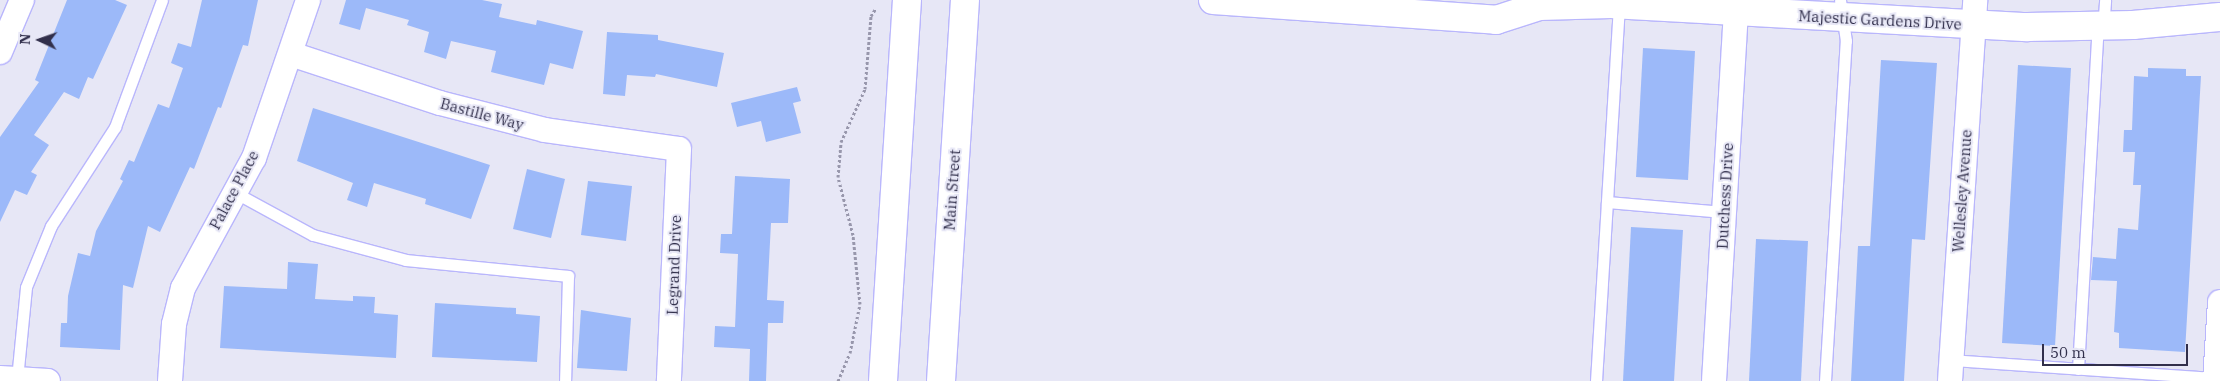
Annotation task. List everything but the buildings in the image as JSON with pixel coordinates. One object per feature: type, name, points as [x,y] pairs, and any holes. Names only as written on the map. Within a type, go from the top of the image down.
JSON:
[{"type":"street","points":[[0,52],[22,0]]},
{"type":"street","name":"Palace Place","points":[[170,381],[174,324],[183,288],[254,158],[308,0]]},
{"type":"street","points":[[883,381],[907,0]]},
{"type":"street","name":"Main Street","points":[[941,381],[965,0]]},
{"type":"street","name":"Majestic Gardens Drive","points":[[1213,0],[1279,2],[1496,20],[1535,3],[1974,12],[2098,26],[2220,17]]},
{"type":"street","name":"Dutchess Drive","points":[[1714,381],[1736,6]]},
{"type":"street","name":"Wellesley Avenue","points":[[1950,371],[1974,12]]},
{"type":"street","name":"Bastille Way","points":[[291,54],[440,103],[545,130],[679,149]]},
{"type":"street","name":"Legrand Drive","points":[[670,381],[679,149]]},
{"type":"street","points":[[2215,380],[2220,302]]},
{"type":"street","points":[[9,379],[48,381]]},
{"type":"lane","points":[[9,379],[26,287],[51,226],[114,127],[162,0]]},
{"type":"lane","points":[[2078,369],[2098,26],[2104,16],[2105,0]]},
{"type":"lane","points":[[1596,381],[1619,4]]},
{"type":"lane","points":[[1826,381],[1846,41],[1840,9]]},
{"type":"lane","points":[[234,192],[312,235],[406,260],[568,276],[565,381]]},
{"type":"lane","points":[[1607,202],[1724,212]]},
{"type":"lane","points":[[1950,371],[2078,369],[2215,380]]},
{"type":"path","points":[[838,381],[850,353],[860,304],[853,235],[838,177],[841,142],[865,89],[871,16],[876,8]]}]
